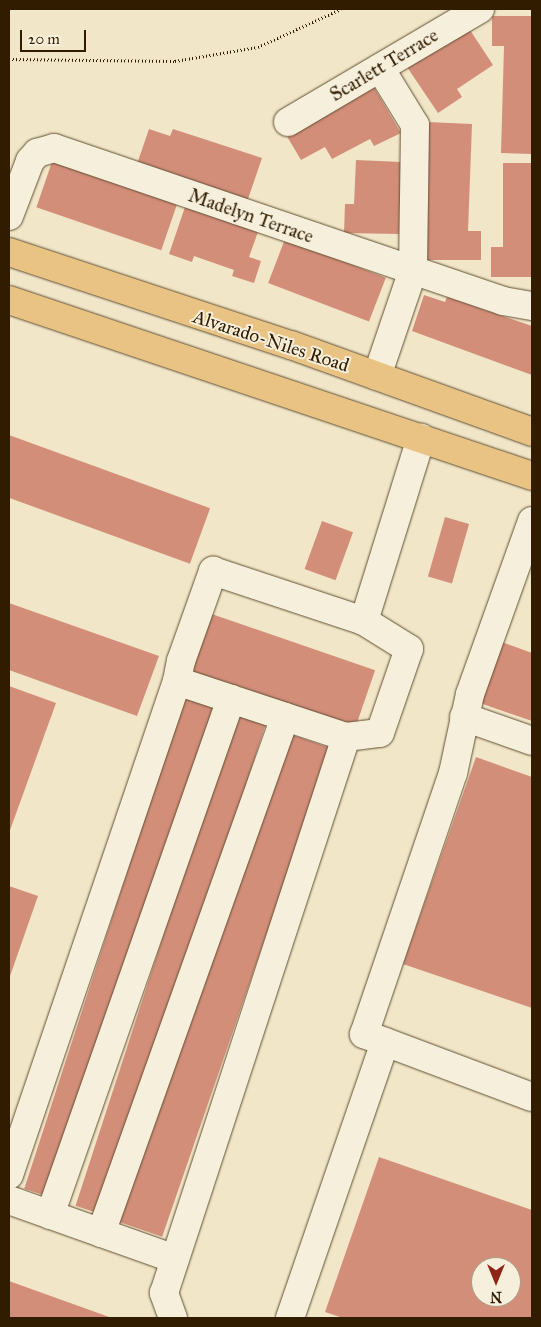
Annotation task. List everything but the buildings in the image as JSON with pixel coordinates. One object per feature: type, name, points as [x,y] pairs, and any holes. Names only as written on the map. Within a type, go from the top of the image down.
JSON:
[{"type":"main road","name":"Alvarado-Niles Road","points":[[9,252],[377,376],[532,432]]},
{"type":"main road","points":[[9,300],[532,476]]},
{"type":"street","name":"Scarlett Terrace","points":[[288,122],[480,9]]},
{"type":"street","points":[[377,376],[413,270],[415,125],[380,68]]},
{"type":"street","name":"Madelyn Terrace","points":[[9,216],[30,161],[37,153],[54,148],[503,301],[532,306]]},
{"type":"street","points":[[364,621],[421,438]]},
{"type":"street","points":[[532,521],[464,717],[453,773],[364,1034],[532,1097]]},
{"type":"street","points":[[9,1175],[213,570],[364,621],[409,649],[380,734],[346,737],[177,681]]},
{"type":"street","points":[[50,1215],[231,699]]},
{"type":"street","points":[[101,1233],[285,717]]},
{"type":"street","points":[[464,717],[532,742]]},
{"type":"street","points":[[173,1318],[164,1292],[346,737]]},
{"type":"street","points":[[290,1318],[385,1042]]},
{"type":"street","points":[[9,1200],[175,1259]]},
{"type":"path","points":[[9,59],[175,61],[258,47],[341,9]]}]
